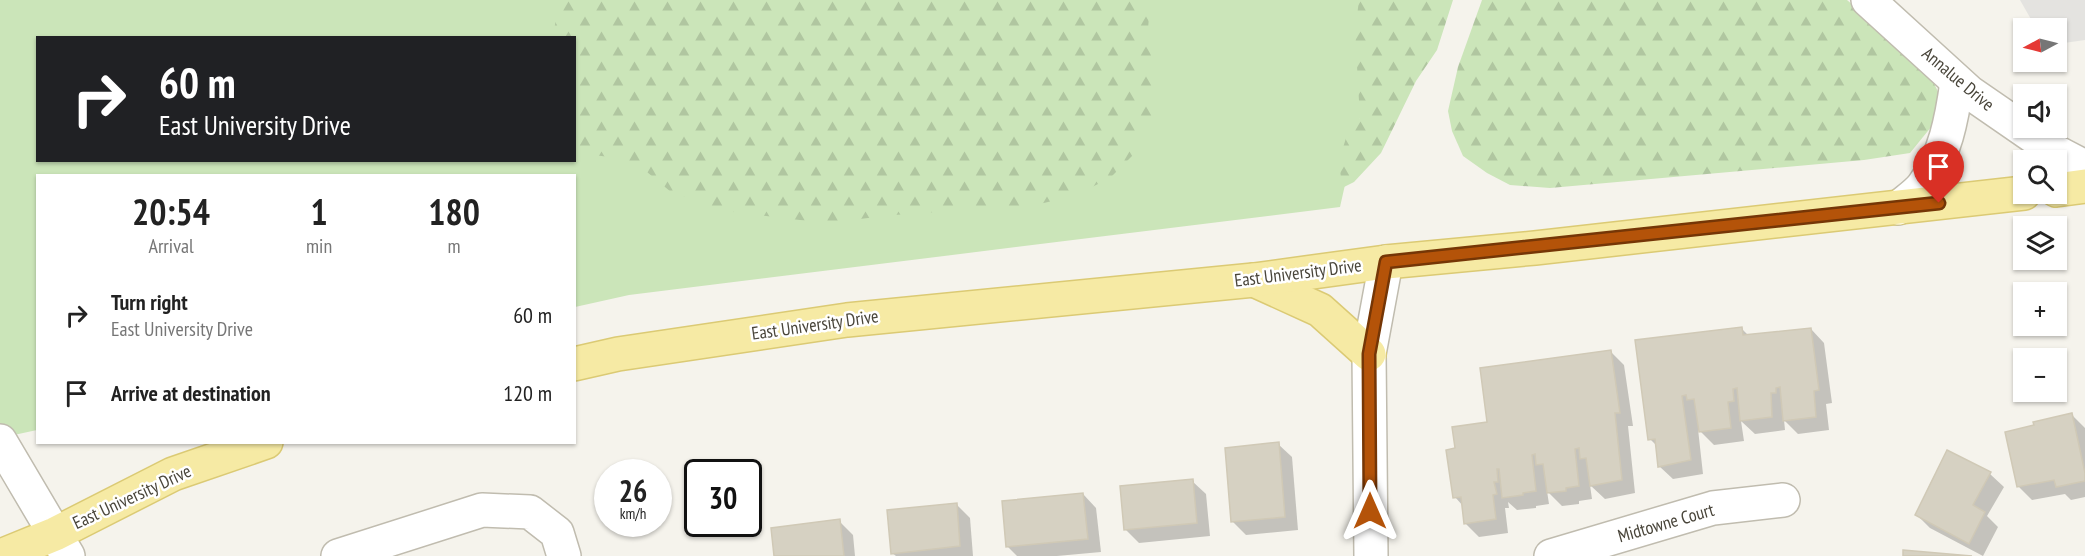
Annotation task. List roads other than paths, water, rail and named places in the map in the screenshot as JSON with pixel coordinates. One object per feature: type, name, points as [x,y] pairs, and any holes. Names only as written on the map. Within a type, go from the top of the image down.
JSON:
[{"type":"main road","points":[[2067,188],[2085,186]]},
{"type":"main road","name":"East University Drive","points":[[576,364],[618,354],[847,320],[1254,280],[1386,262],[2013,194]]},
{"type":"main road","points":[[1254,280],[1320,310],[1369,354]]},
{"type":"main road","name":"East University Drive","points":[[1,556],[61,545],[173,474],[260,444]]},
{"type":"street","name":"Annalue Drive","points":[[1868,0],[1969,92],[2056,152],[2085,168]]},
{"type":"street","points":[[1898,208],[1922,188],[1934,168],[1944,144],[1958,82]]},
{"type":"street","points":[[1371,556],[1369,354],[1386,262]]},
{"type":"street","points":[[0,441],[61,545]]},
{"type":"street","name":"Midtowne Court","points":[[1551,556],[1713,508],[1783,500]]},
{"type":"street","points":[[338,556],[482,510],[530,512],[557,533],[564,556]]}]
